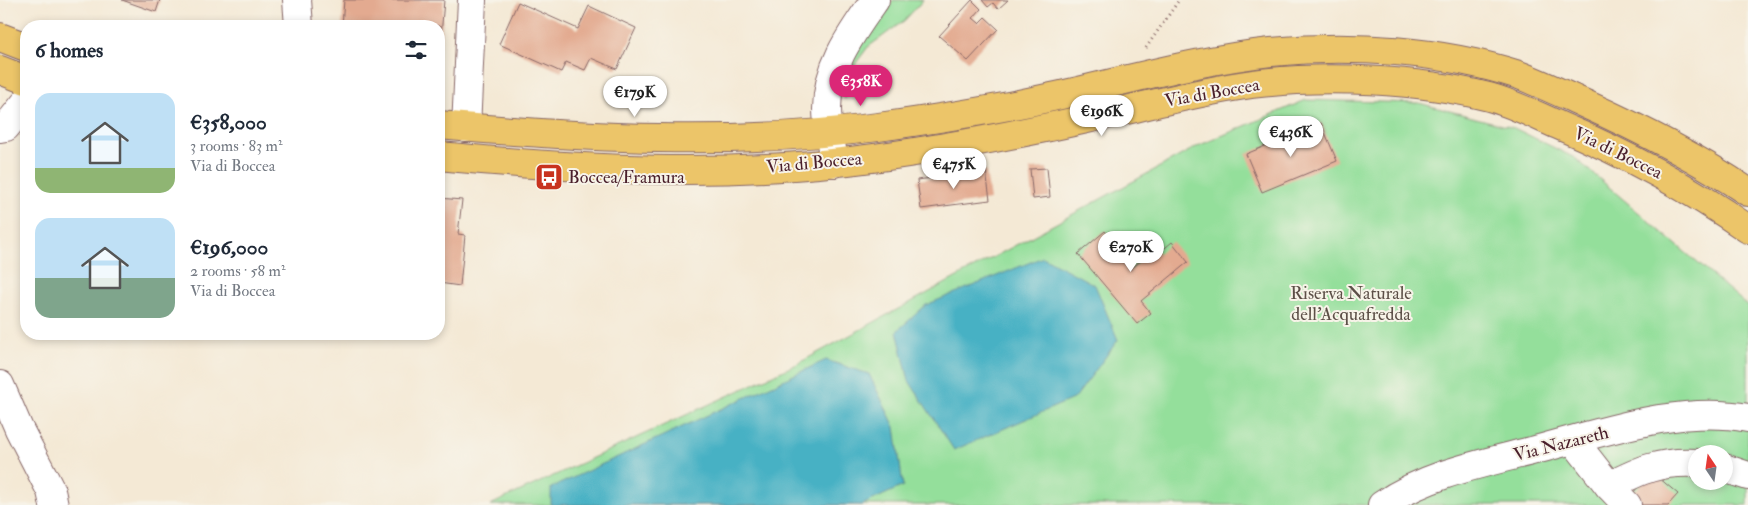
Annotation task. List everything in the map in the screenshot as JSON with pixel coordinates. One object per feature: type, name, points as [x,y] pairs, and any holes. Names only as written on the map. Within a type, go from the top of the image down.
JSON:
[{"type":"main road","points":[[0,37],[20,45]]},
{"type":"main road","name":"Via di Boccea","points":[[445,126],[636,139],[761,137],[831,132],[1006,107],[1230,58],[1307,49],[1362,50],[1452,59],[1520,76],[1583,103],[1683,151],[1748,192]]},
{"type":"main road","points":[[0,70],[20,78]]},
{"type":"main road","name":"Via di Boccea","points":[[445,157],[550,166],[632,170],[744,168],[834,163],[973,142],[1248,85],[1338,80],[1386,82],[1459,90],[1494,98],[1592,139],[1656,170],[1706,200],[1748,229]]},
{"type":"street","points":[[297,0],[299,20]]},
{"type":"street","points":[[466,128],[472,0]]},
{"type":"street","points":[[834,163],[827,109],[832,71],[846,41],[875,0]]},
{"type":"street","points":[[0,128],[6,127],[20,110]]},
{"type":"street","points":[[0,385],[19,429],[51,491],[54,505]]},
{"type":"street","name":"Via Nazareth","points":[[1382,505],[1417,486],[1452,472],[1573,440],[1677,417],[1714,415],[1748,418]]},
{"type":"street","points":[[1573,440],[1618,495],[1650,467],[1665,464],[1688,463]]},
{"type":"street","points":[[1733,471],[1748,476]]},
{"type":"path","points":[[1146,76],[1146,49],[1179,0]]},
{"type":"green space","points":[[893,0],[923,0],[905,20],[868,47],[856,63],[845,99],[844,78],[849,61]]},
{"type":"green space","name":"Riserva Naturale dell'Acquafredda","points":[[1306,100],[1419,103],[1514,128],[1575,158],[1748,306],[1748,505],[490,505],[797,364],[1200,145]]},
{"type":"water","points":[[1043,257],[1095,285],[1118,340],[1075,398],[954,450],[909,381],[897,331],[926,305]]},
{"type":"water","points":[[826,360],[869,374],[895,427],[903,486],[862,505],[551,505],[551,488]]},
{"type":"building","points":[[122,0],[160,0],[156,12]]},
{"type":"building","points":[[344,0],[444,0],[442,20],[342,20]]},
{"type":"building","points":[[972,0],[981,9],[973,18],[979,23],[985,17],[998,29],[968,61],[939,36]]},
{"type":"building","points":[[982,0],[1008,0],[998,9],[993,3],[988,7]]},
{"type":"building","points":[[518,2],[578,29],[589,6],[636,28],[617,69],[591,58],[585,70],[566,62],[561,72],[499,44]]},
{"type":"building","points":[[1321,123],[1337,161],[1262,192],[1246,154]]},
{"type":"building","points":[[1047,168],[1050,197],[1033,199],[1030,169]]},
{"type":"building","points":[[986,171],[990,200],[921,209],[917,180]]},
{"type":"building","points":[[445,199],[462,200],[458,234],[465,235],[460,286],[445,284]]},
{"type":"building","points":[[1105,231],[1128,258],[1124,262],[1130,270],[1155,249],[1159,253],[1172,242],[1188,262],[1141,301],[1151,313],[1137,324],[1078,254]]},
{"type":"building","points":[[1652,472],[1678,494],[1668,505],[1640,505],[1630,496]]},
{"type":"place","name":"Boccea/Framura","points":[[549,177]]}]
